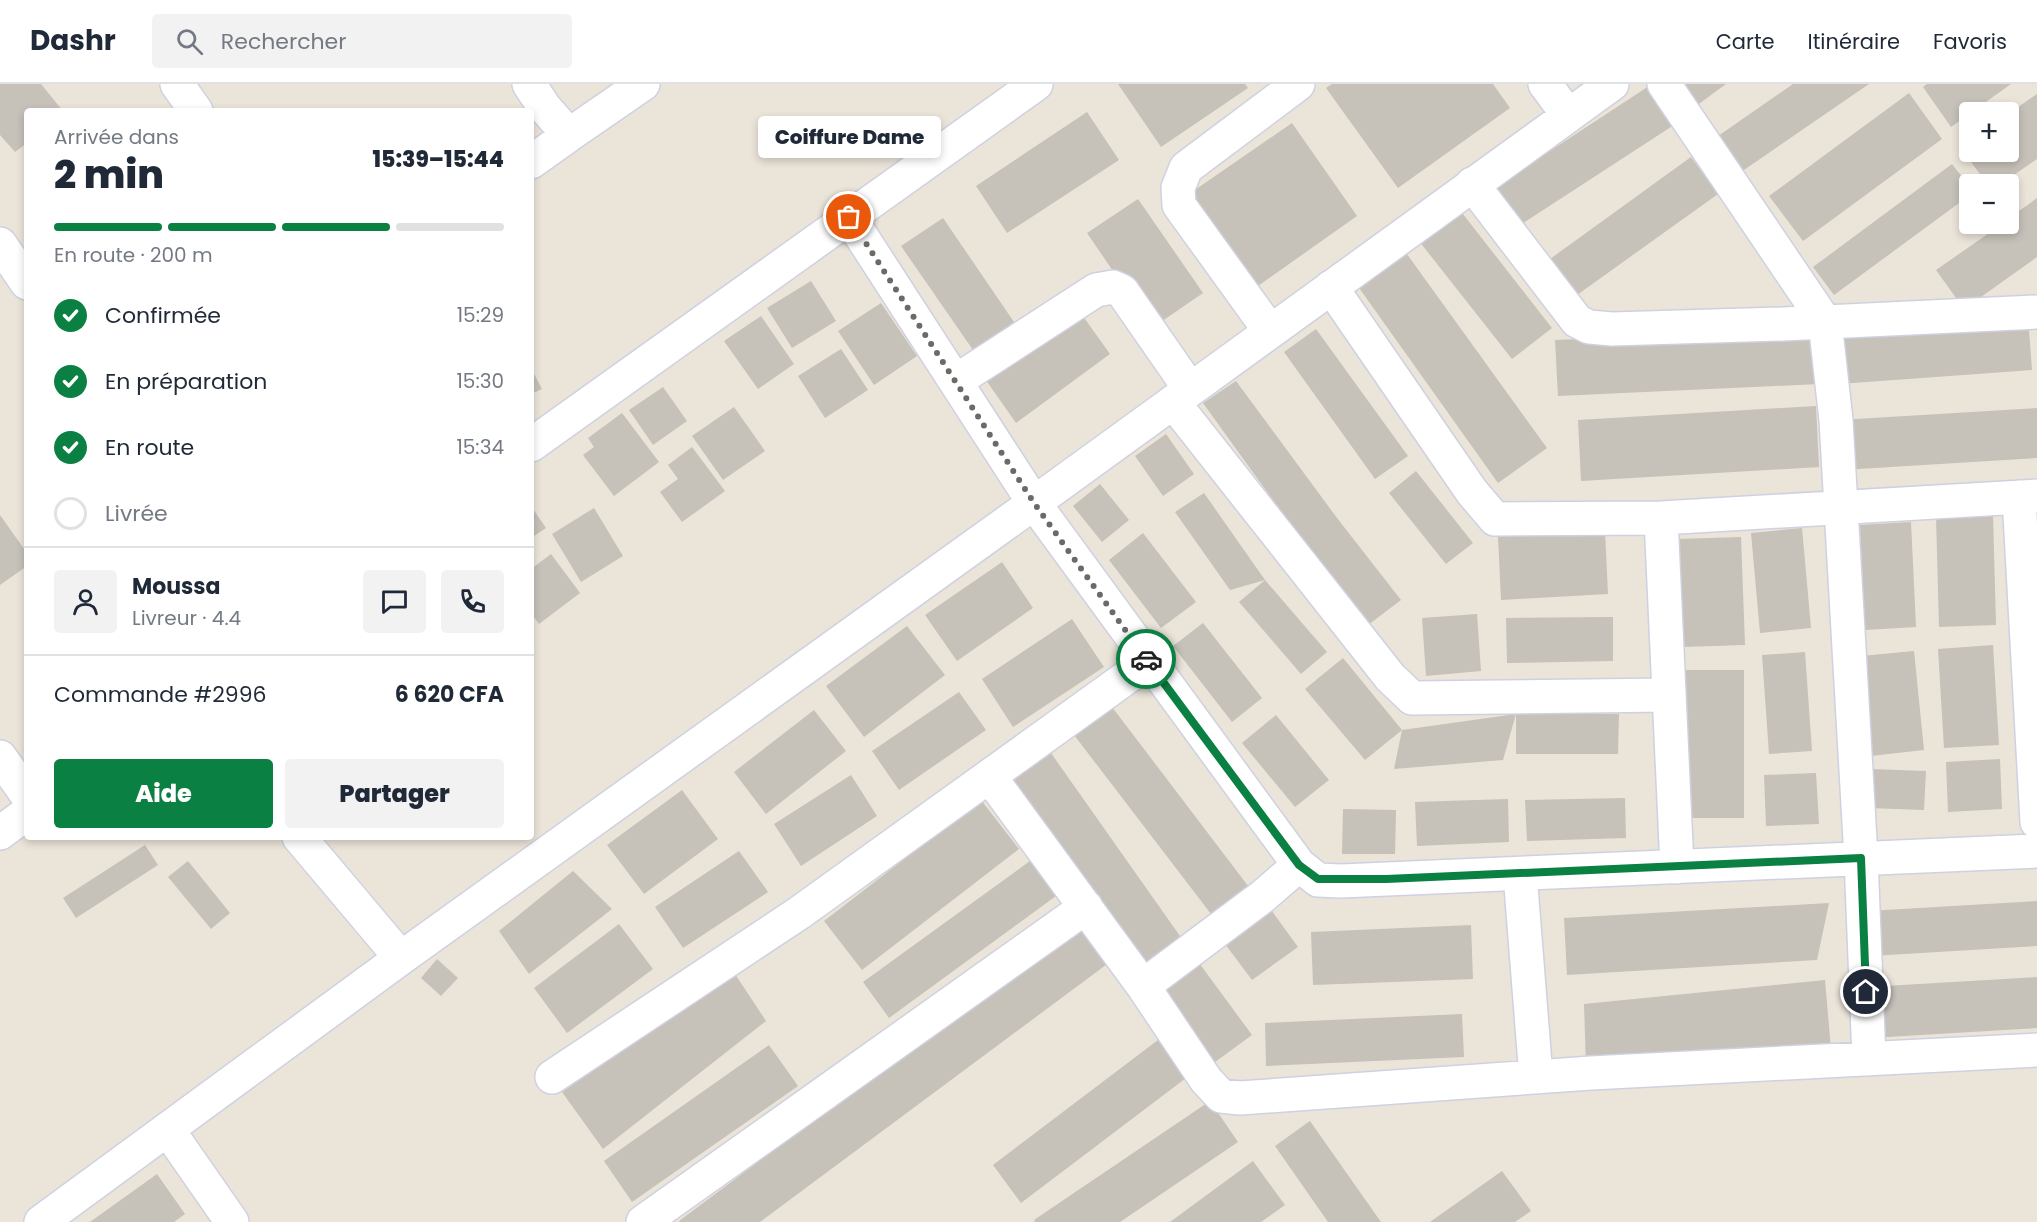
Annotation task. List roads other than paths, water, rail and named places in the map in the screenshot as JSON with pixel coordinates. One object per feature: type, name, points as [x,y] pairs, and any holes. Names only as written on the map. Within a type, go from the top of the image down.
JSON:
[{"type":"street","points":[[177,84],[194,108]]},
{"type":"street","points":[[529,84],[545,108],[569,135]]},
{"type":"street","points":[[534,160],[643,84]]},
{"type":"street","points":[[534,443],[1036,84]]},
{"type":"street","points":[[1270,331],[1179,205],[1178,188],[1186,168],[1298,84]]},
{"type":"street","points":[[1545,84],[1568,115]]},
{"type":"street","points":[[41,1222],[401,958],[1612,84]]},
{"type":"street","points":[[1664,84],[1825,322],[1836,420],[1861,858],[1869,1059]]},
{"type":"street","points":[[1473,184],[1578,321],[1589,327],[1612,329],[1825,322],[2037,312]]},
{"type":"street","points":[[849,217],[1034,503],[1148,662],[1299,865],[1318,879],[1341,881],[2037,851]]},
{"type":"street","points":[[0,244],[24,279]]},
{"type":"street","points":[[956,381],[1096,290],[1113,287],[1122,291],[1181,396],[1390,677],[1412,698],[1668,695]]},
{"type":"street","points":[[1330,287],[1472,492],[1495,519],[1661,518],[2028,496],[2037,822]]},
{"type":"street","points":[[1661,518],[1677,867]]},
{"type":"street","points":[[552,1077],[798,913],[1148,662]]},
{"type":"street","points":[[0,757],[24,791]]},
{"type":"street","points":[[990,777],[1143,986],[1206,1080],[1221,1096],[1256,1097],[1536,1077],[2037,1050]]},
{"type":"street","points":[[0,833],[24,815]]},
{"type":"street","points":[[302,840],[401,958]]},
{"type":"street","points":[[1143,986],[1262,897],[1299,865]]},
{"type":"street","points":[[1520,874],[1536,1077]]},
{"type":"street","points":[[643,1222],[1086,907]]},
{"type":"street","points":[[168,1130],[232,1222]]},
{"type":"place","name":"Coiffure Dame","points":[[849,217]]}]
